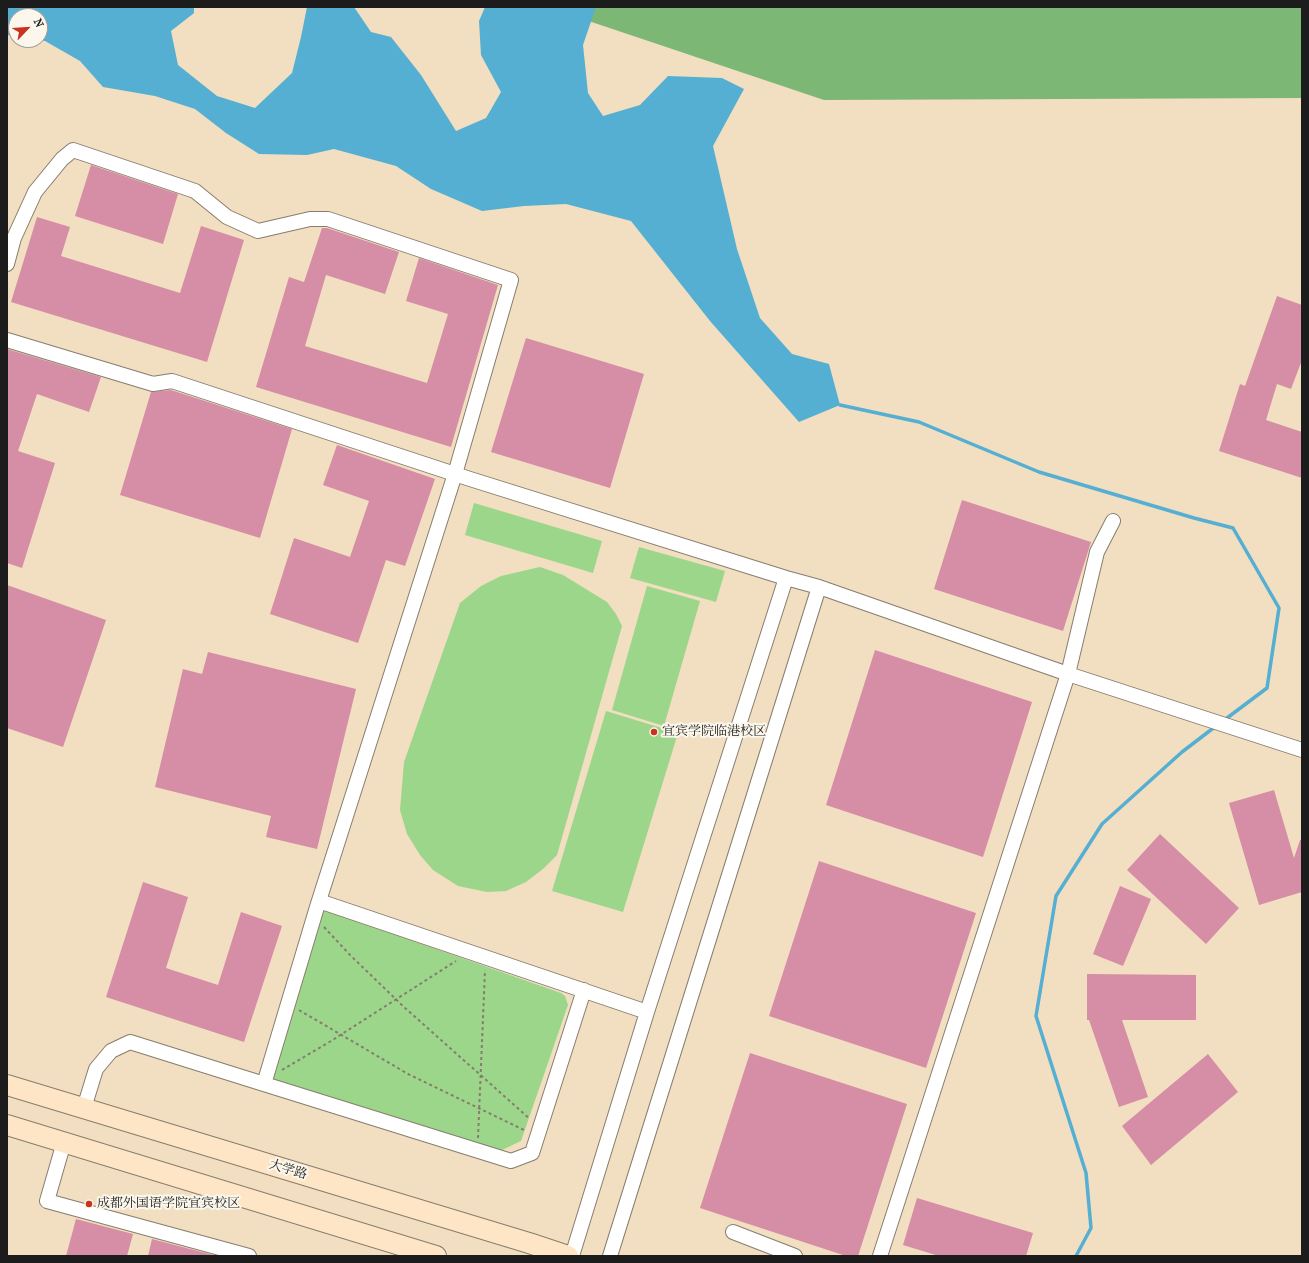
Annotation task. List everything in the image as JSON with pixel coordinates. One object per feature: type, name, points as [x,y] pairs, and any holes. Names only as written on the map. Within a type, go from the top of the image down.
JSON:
[{"type":"main road","name":"大学路","points":[[7,1085],[568,1256]]},
{"type":"main road","points":[[7,1125],[436,1256]]},
{"type":"street","points":[[7,264],[14,238],[34,192],[62,159],[73,150],[195,191],[227,217],[258,231],[310,219],[328,219],[511,280],[455,474],[314,916],[264,1082]]},
{"type":"street","points":[[7,340],[153,384],[172,381],[455,474],[819,587],[1068,674],[1302,750]]},
{"type":"street","points":[[880,1256],[1068,674],[1097,552],[1112,520]]},
{"type":"street","points":[[572,1256],[647,1012],[786,578]]},
{"type":"street","points":[[610,1256],[819,587]]},
{"type":"street","points":[[319,901],[647,1012]]},
{"type":"street","points":[[84,1108],[96,1069],[111,1051],[130,1042],[264,1082],[511,1161],[532,1153],[584,990]]},
{"type":"street","points":[[64,1142],[47,1201],[249,1256]]},
{"type":"street","points":[[733,1232],[795,1256]]},
{"type":"path","points":[[314,916],[350,955],[396,1000],[481,1076],[538,1132]]},
{"type":"path","points":[[264,1082],[471,952]]},
{"type":"path","points":[[477,1151],[480,1109],[485,957]]},
{"type":"path","points":[[288,1003],[408,1074],[480,1109],[538,1132]]},
{"type":"green space","points":[[547,7],[1302,7],[1302,98],[824,100]]},
{"type":"green space","points":[[474,503],[602,541],[593,573],[465,535]]},
{"type":"green space","points":[[639,547],[725,571],[716,602],[630,578]]},
{"type":"green space","points":[[540,567],[563,575],[607,602],[616,614],[622,626],[557,855],[543,869],[526,882],[506,891],[487,892],[458,886],[433,870],[420,855],[407,834],[400,810],[404,762],[460,603],[481,586],[501,576]]},
{"type":"green space","points":[[647,586],[700,601],[664,726],[612,710]]},
{"type":"green space","points":[[606,711],[678,733],[623,912],[552,891]]},
{"type":"green space","points":[[317,907],[561,993],[565,996],[568,1005],[521,1141],[500,1151],[264,1084]]},
{"type":"water","points":[[7,7],[194,7],[194,13],[171,31],[178,65],[217,96],[255,108],[292,73],[307,7],[354,7],[371,32],[391,37],[421,75],[456,131],[486,118],[501,92],[481,55],[479,21],[485,7],[596,7],[583,45],[588,93],[603,116],[640,105],[668,76],[722,78],[744,89],[713,146],[737,249],[760,318],[792,354],[829,364],[840,405],[799,422],[710,321],[631,221],[566,204],[524,206],[482,211],[431,189],[396,166],[334,149],[307,155],[259,154],[226,133],[195,109],[155,96],[103,87],[80,61],[48,43],[48,8],[8,8],[7,35]]},
{"type":"building","points":[[91,165],[178,194],[163,244],[75,216]]},
{"type":"building","points":[[37,217],[70,227],[61,256],[180,293],[201,226],[244,240],[207,362],[11,302]]},
{"type":"building","points":[[322,228],[327,228],[399,252],[385,294],[326,275],[305,346],[427,383],[448,314],[406,301],[419,258],[498,285],[451,447],[256,387],[289,277],[304,282]]},
{"type":"building","points":[[1277,296],[1302,305],[1302,360],[1291,389],[1277,384],[1266,420],[1302,432],[1302,478],[1219,451],[1240,384],[1245,386]]},
{"type":"building","points":[[526,338],[644,374],[610,488],[491,452]]},
{"type":"building","points":[[7,349],[101,377],[89,412],[37,394],[18,451],[55,463],[22,568],[7,563]]},
{"type":"building","points":[[171,390],[292,429],[260,538],[120,495],[151,392]]},
{"type":"building","points":[[337,445],[435,479],[405,566],[386,560],[358,643],[270,614],[294,538],[350,557],[369,501],[323,485]]},
{"type":"building","points":[[962,500],[1091,542],[1063,631],[934,589]]},
{"type":"building","points":[[7,585],[106,620],[63,747],[7,728]]},
{"type":"building","points":[[875,650],[1032,702],[983,857],[826,805]]},
{"type":"building","points":[[208,652],[356,689],[317,849],[266,837],[271,816],[155,787],[183,669],[202,674]]},
{"type":"building","points":[[1274,790],[1294,858],[1300,840],[1302,840],[1302,892],[1259,905],[1229,803]]},
{"type":"building","points":[[1160,834],[1239,908],[1206,944],[1127,870]]},
{"type":"building","points":[[819,861],[976,913],[926,1068],[769,1016]]},
{"type":"building","points":[[143,882],[188,897],[166,968],[218,985],[241,912],[282,926],[244,1042],[106,997]]},
{"type":"building","points":[[1120,886],[1151,899],[1123,966],[1093,954]]},
{"type":"building","points":[[1087,974],[1196,975],[1196,1020],[1122,1020],[1148,1097],[1119,1107],[1089,1020],[1087,1020]]},
{"type":"building","points":[[750,1053],[907,1104],[858,1256],[846,1256],[700,1208]]},
{"type":"building","points":[[1208,1054],[1238,1092],[1151,1165],[1122,1126]]},
{"type":"building","points":[[917,1198],[1033,1233],[1026,1256],[939,1256],[903,1245]]},
{"type":"building","points":[[76,1219],[133,1234],[127,1256],[66,1256]]},
{"type":"building","points":[[152,1239],[217,1256],[148,1256]]},
{"type":"waterway","points":[[840,405],[919,422],[1039,472],[1194,518],[1233,528],[1279,608],[1267,688],[1223,721]]},
{"type":"waterway","points":[[1076,1256],[1091,1228],[1086,1173],[1036,1016],[1056,896],[1102,824],[1182,752],[1216,726]]},
{"type":"place","name":"宜宾学院临港校区","points":[[654,732]]},
{"type":"place","name":"成都外国语学院宜宾校区","points":[[89,1204]]}]
